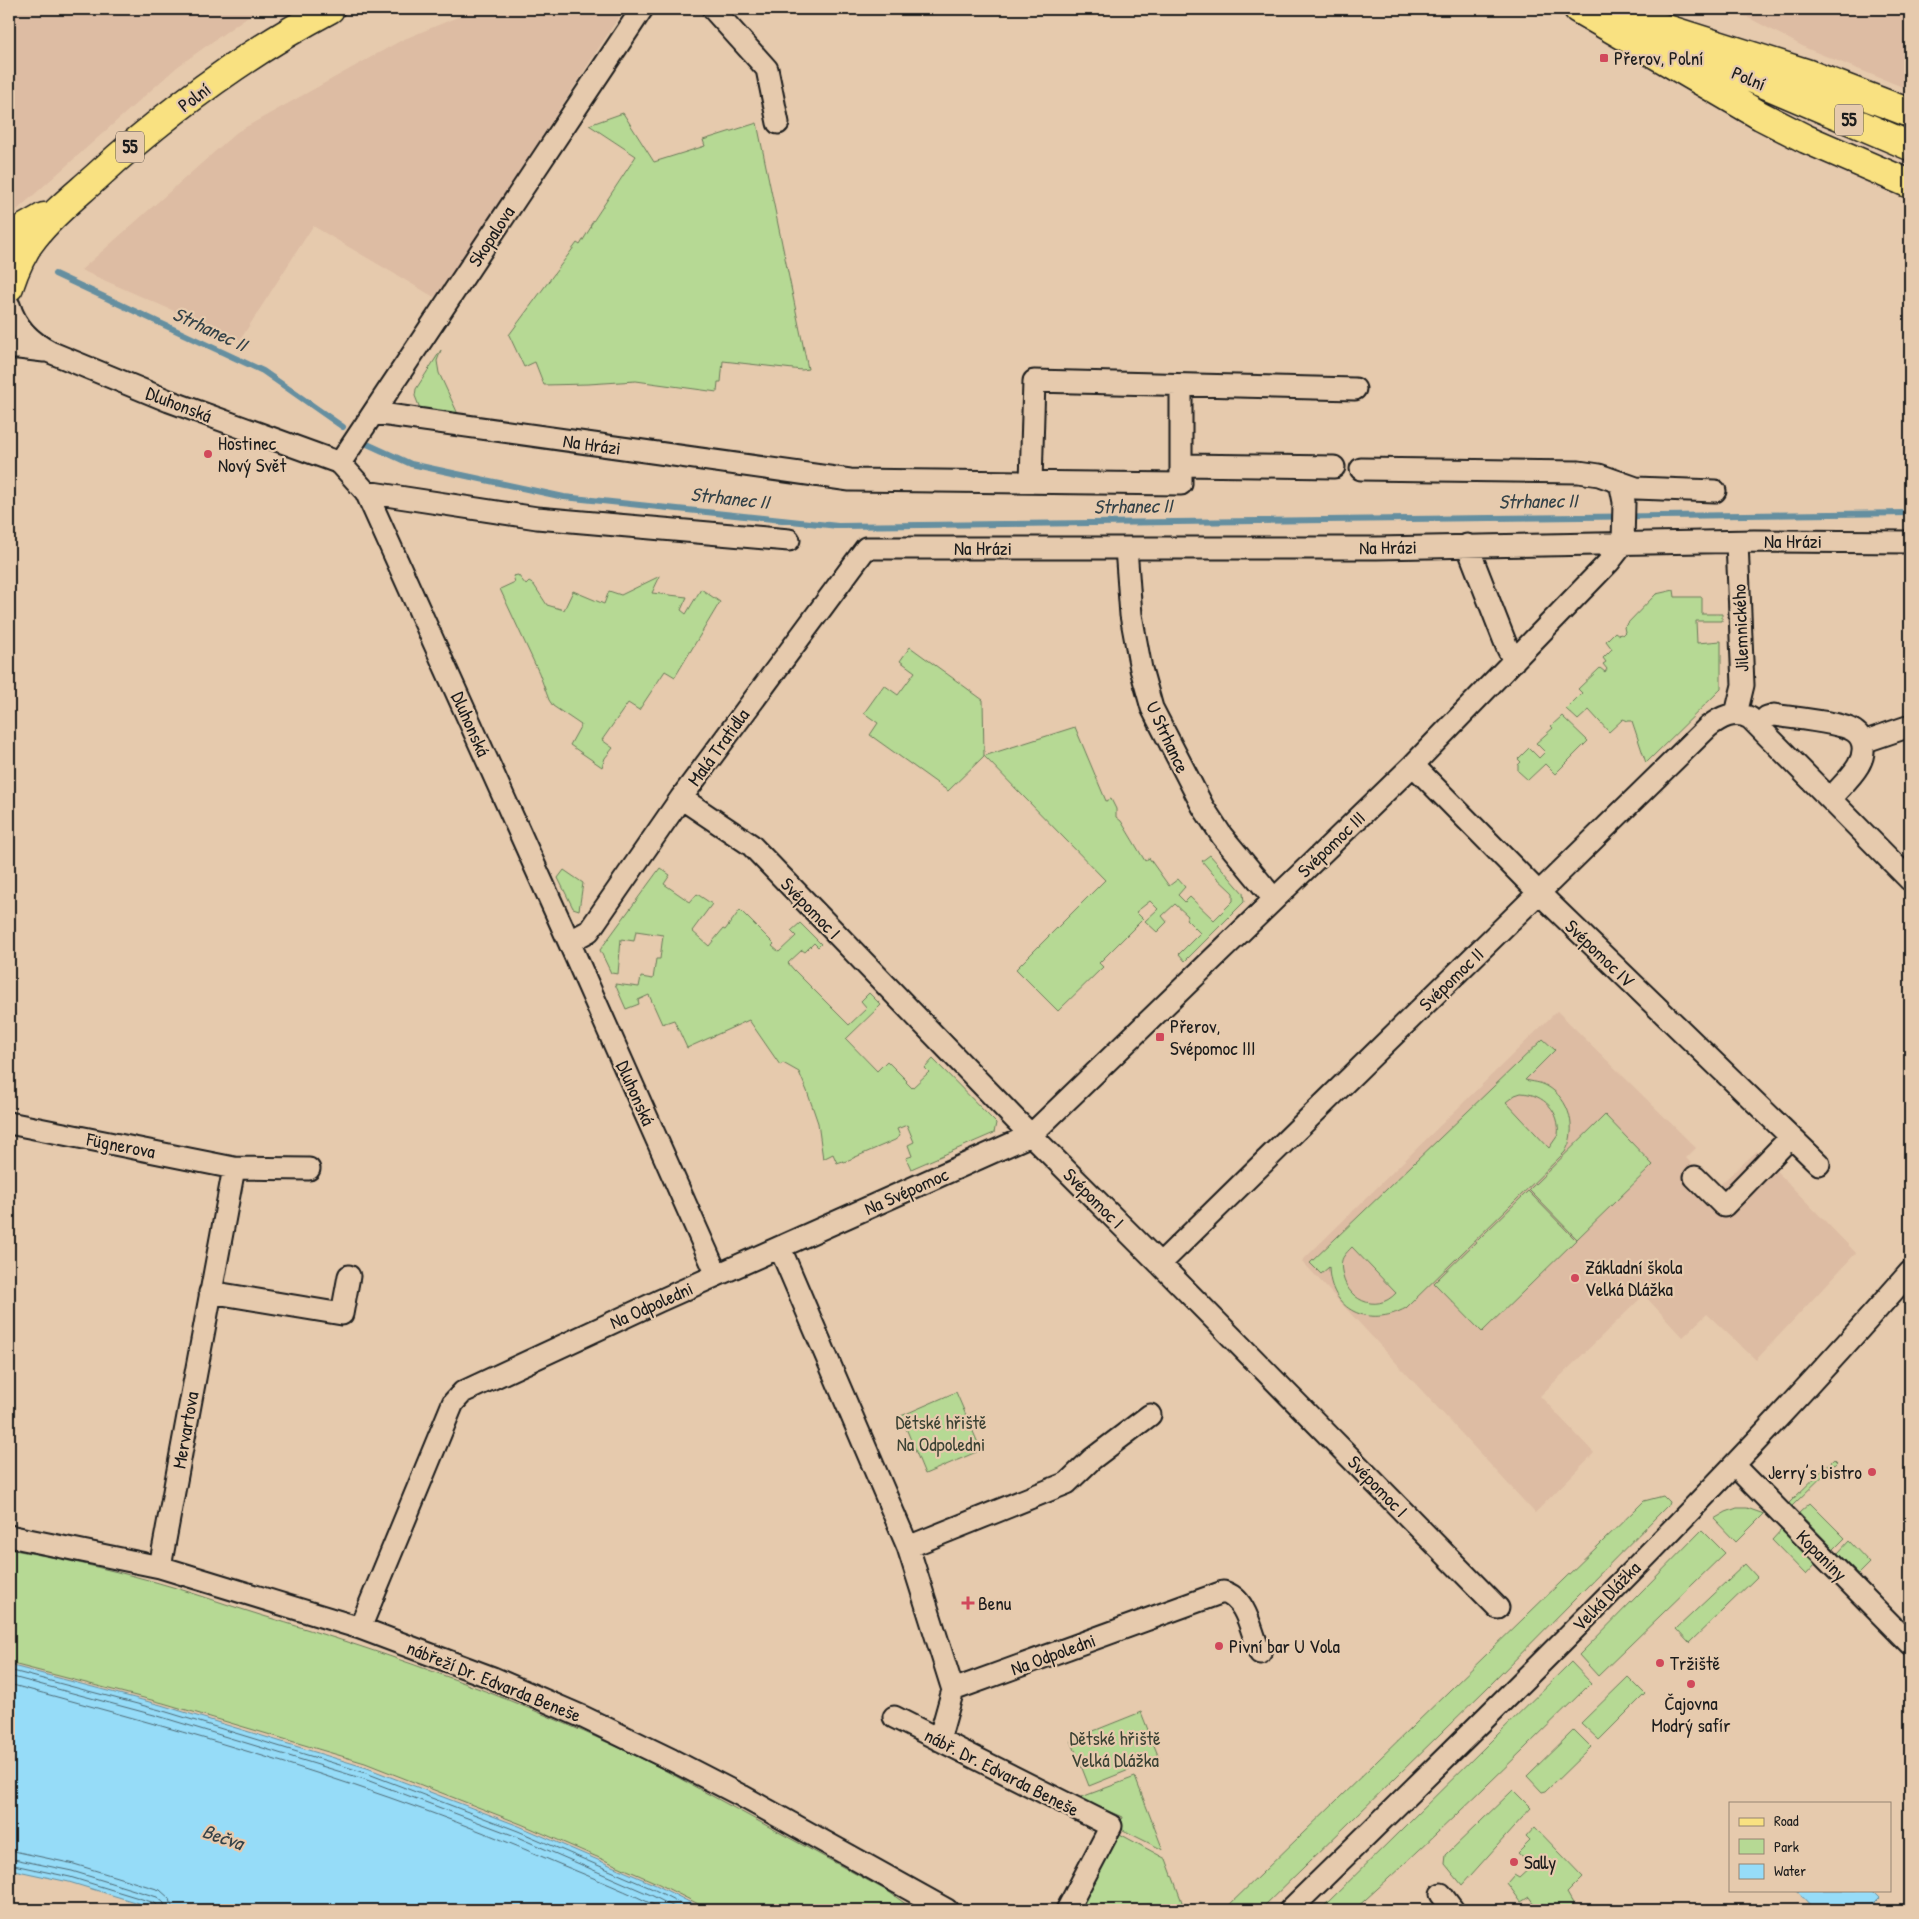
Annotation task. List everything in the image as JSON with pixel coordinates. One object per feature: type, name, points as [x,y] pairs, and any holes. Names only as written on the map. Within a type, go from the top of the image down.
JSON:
[{"type":"main road","name":"Polní","points":[[9,287],[18,264],[34,236],[69,201],[138,140],[262,48],[330,9]]},
{"type":"main road","points":[[1578,9],[1761,116],[1806,139],[1910,184]]},
{"type":"main road","name":"Polní","points":[[1589,9],[1910,146]]},
{"type":"main road","points":[[1604,9],[1806,73],[1910,113]]},
{"type":"main road","name":"Polní","points":[[9,237],[28,228],[69,201]]},
{"type":"street","name":"Skopalova","points":[[340,463],[642,9]]},
{"type":"street","points":[[713,9],[767,69],[778,123]]},
{"type":"street","name":"Dluhonská","points":[[9,305],[18,325],[34,344],[169,400],[340,463],[366,492],[717,1275]]},
{"type":"street","name":"Dluhonská","points":[[9,348],[50,352]]},
{"type":"street","points":[[1031,482],[1034,381],[1355,389]]},
{"type":"street","name":"Na Hrázi","points":[[374,414],[850,480],[1181,484],[1180,385]]},
{"type":"street","points":[[1181,464],[1334,467]]},
{"type":"street","points":[[1361,470],[1579,472],[1599,475],[1622,492]]},
{"type":"street","points":[[1622,492],[1636,488],[1715,491]]},
{"type":"street","points":[[366,492],[538,518],[789,540]]},
{"type":"street","points":[[1622,492],[1624,535]]},
{"type":"street","name":"Na Hrázi","points":[[866,548],[1377,548],[1468,545],[1624,535],[1737,542],[1910,542]]},
{"type":"street","name":"Svépomoc III","points":[[1031,1135],[1414,765],[1609,562],[1624,535]]},
{"type":"street","name":"Jilemnického","points":[[1737,542],[1742,686],[1748,719]]},
{"type":"street","points":[[1468,545],[1514,661]]},
{"type":"street","name":"Malá Tratidla","points":[[569,942],[589,931],[681,798],[866,548]]},
{"type":"street","name":"U Strhance","points":[[1126,548],[1131,615],[1141,669],[1152,708],[1202,807],[1222,836],[1274,899]]},
{"type":"street","name":"Svépomoc II","points":[[1160,1264],[1708,726],[1730,714],[1748,719]]},
{"type":"street","points":[[1748,719],[1774,715],[1808,720],[1851,730],[1860,736],[1863,742],[1863,752],[1858,767],[1830,799]]},
{"type":"street","points":[[1748,719],[1910,880]]},
{"type":"street","points":[[1863,742],[1910,726]]},
{"type":"street","name":"Svépomoc IV","points":[[1414,765],[1539,893],[1819,1164]]},
{"type":"street","name":"Svépomoc I","points":[[681,798],[751,845],[1031,1135],[1498,1608]]},
{"type":"street","name":"Fügnerova","points":[[9,1123],[234,1168]]},
{"type":"street","name":"Na Svépomoc","points":[[780,1248],[1031,1135]]},
{"type":"street","points":[[1695,1177],[1724,1206],[1790,1138]]},
{"type":"street","points":[[234,1168],[309,1169]]},
{"type":"street","name":"Mervartova","points":[[160,1567],[234,1168]]},
{"type":"street","points":[[780,1248],[908,1547],[953,1690],[939,1740]]},
{"type":"street","name":"Na Odpoledni","points":[[360,1628],[453,1403],[462,1392],[780,1248]]},
{"type":"street","name":"Velká Dlážka","points":[[1290,1910],[1545,1659],[1734,1465],[1790,1406],[1910,1272]]},
{"type":"street","points":[[210,1292],[342,1314],[350,1276]]},
{"type":"street","points":[[908,1547],[1067,1483],[1092,1459],[1150,1415]]},
{"type":"street","name":"Kopaniny","points":[[1734,1465],[1910,1644]]},
{"type":"street","name":"nábřeží Dr. Edvarda Beneše","points":[[9,1536],[160,1567],[360,1628],[493,1678],[583,1716],[742,1796],[947,1910]]},
{"type":"street","name":"Na Odpoledni","points":[[953,1690],[1223,1592],[1231,1594],[1239,1600],[1260,1653]]},
{"type":"street","name":"nábř. Dr. Edvarda Beneše","points":[[894,1717],[1111,1826],[1067,1910]]},
{"type":"shaded area","points":[[9,9],[258,9],[177,67],[9,217]]},
{"type":"shaded area","points":[[477,9],[624,9],[521,169],[434,297],[313,226],[240,340],[81,270],[237,132],[402,40]]},
{"type":"shaded area","points":[[1732,9],[1910,9],[1910,90],[1808,49]]},
{"type":"shaded area","name":"Základní škola Velká Dlážka","points":[[1557,1011],[1696,1148],[1686,1158],[1716,1188],[1757,1151],[1856,1253],[1756,1360],[1707,1314],[1683,1337],[1644,1295],[1540,1396],[1594,1453],[1535,1513],[1302,1261]]},
{"type":"green space","points":[[623,113],[654,162],[705,146],[703,140],[757,123],[808,369],[802,370],[723,361],[721,382],[718,382],[717,392],[636,381],[544,385],[535,362],[524,367],[509,335],[577,243],[580,245],[590,226],[636,156],[589,125]]},
{"type":"green space","points":[[441,350],[437,361],[439,373],[458,414],[468,421],[421,411],[415,396],[416,389]]},
{"type":"green space","points":[[518,575],[526,585],[529,582],[534,585],[547,605],[564,610],[573,591],[604,604],[609,591],[621,595],[660,576],[652,593],[687,597],[681,610],[686,614],[701,589],[720,602],[675,677],[665,671],[639,710],[628,703],[602,740],[613,748],[605,758],[602,767],[570,745],[581,725],[553,706],[549,700],[539,673],[500,589],[515,582],[513,576]]},
{"type":"green space","points":[[1674,590],[1675,597],[1702,597],[1702,614],[1722,614],[1722,621],[1696,621],[1697,643],[1721,641],[1721,689],[1646,763],[1632,721],[1623,719],[1609,732],[1589,710],[1578,720],[1566,709],[1582,693],[1578,689],[1600,668],[1605,672],[1607,669],[1603,664],[1606,662],[1603,658],[1612,649],[1606,641],[1615,632],[1622,635],[1625,632],[1624,627],[1656,594]]},
{"type":"green space","points":[[910,647],[983,700],[984,756],[948,791],[870,735],[878,723],[864,713],[884,685],[898,695],[915,672],[900,661]]},
{"type":"green space","points":[[1562,716],[1588,741],[1555,774],[1545,764],[1528,780],[1518,771],[1518,765],[1521,762],[1518,759],[1529,748],[1539,758],[1545,752],[1536,743],[1553,728],[1551,726]]},
{"type":"green space","points":[[1075,727],[1106,801],[1111,799],[1116,809],[1116,817],[1121,821],[1145,861],[1149,858],[1169,886],[1178,879],[1185,887],[1178,895],[1185,902],[1190,897],[1214,920],[1233,901],[1233,893],[1202,861],[1210,855],[1243,893],[1244,902],[1185,961],[1179,954],[1200,933],[1186,919],[1188,916],[1175,904],[1162,916],[1167,922],[1157,932],[1145,921],[1158,909],[1150,901],[1136,912],[1143,919],[1099,963],[1103,967],[1058,1011],[1016,969],[1105,880],[984,756]]},
{"type":"green space","points":[[660,868],[670,875],[664,884],[690,902],[697,894],[712,904],[692,931],[709,946],[723,929],[725,930],[740,910],[774,944],[772,946],[779,952],[796,936],[791,931],[800,923],[821,944],[818,947],[814,943],[805,952],[802,950],[788,963],[794,970],[849,1025],[867,1008],[861,1001],[869,993],[881,1005],[846,1039],[877,1071],[887,1061],[912,1088],[929,1072],[925,1068],[933,1059],[996,1123],[994,1133],[911,1169],[906,1158],[912,1156],[908,1145],[914,1142],[907,1125],[897,1129],[900,1136],[895,1140],[844,1162],[837,1163],[833,1154],[823,1159],[818,1123],[799,1072],[783,1063],[780,1065],[749,1020],[687,1048],[674,1020],[662,1024],[649,995],[638,1000],[639,1004],[626,1009],[615,984],[639,987],[641,977],[653,979],[656,959],[660,959],[663,935],[636,931],[634,941],[621,939],[618,974],[611,973],[600,950]]},
{"type":"green space","points":[[564,870],[583,883],[579,910],[573,908],[558,878]]},
{"type":"green space","points":[[1543,1039],[1555,1050],[1525,1080],[1547,1086],[1555,1092],[1566,1107],[1570,1116],[1571,1134],[1565,1152],[1406,1308],[1392,1314],[1378,1316],[1354,1312],[1344,1305],[1336,1295],[1331,1282],[1329,1267],[1321,1274],[1310,1263]],"holes":[[[1521,1093],[1529,1094],[1544,1101],[1554,1112],[1557,1119],[1558,1135],[1549,1148],[1506,1102]],[[1352,1247],[1396,1293],[1388,1300],[1380,1303],[1363,1301],[1349,1289],[1344,1281],[1342,1259]]]},
{"type":"green space","points":[[1605,1115],[1653,1165],[1577,1239],[1529,1190]]},
{"type":"green space","points":[[1528,1191],[1576,1240],[1482,1332],[1434,1283]]},
{"type":"green space","name":"Dětské hřiště Na Odpoledni","points":[[956,1392],[981,1450],[925,1474],[901,1416]]},
{"type":"green space","points":[[1834,1459],[1837,1462],[1792,1506],[1789,1503]]},
{"type":"green space","points":[[1663,1496],[1669,1502],[1668,1505],[1487,1688],[1260,1910],[1224,1910],[1644,1501]]},
{"type":"green space","points":[[1810,1503],[1845,1538],[1834,1549],[1799,1513]]},
{"type":"green space","points":[[1737,1508],[1747,1508],[1764,1514],[1736,1542],[1714,1519]]},
{"type":"green space","points":[[1782,1529],[1816,1564],[1806,1575],[1772,1540]]},
{"type":"green space","points":[[1702,1530],[1725,1553],[1598,1676],[1579,1655]]},
{"type":"green space","points":[[1849,1541],[1870,1563],[1859,1574],[1838,1553]]},
{"type":"green space","points":[[9,1549],[134,1576],[179,1589],[311,1630],[411,1664],[510,1701],[607,1742],[655,1765],[889,1892],[914,1910],[710,1910],[657,1883],[521,1824],[365,1763],[163,1703],[9,1663]]},
{"type":"green space","points":[[1745,1564],[1757,1577],[1689,1643],[1676,1629]]},
{"type":"green space","points":[[1571,1662],[1591,1683],[1444,1826],[1354,1910],[1320,1910]]},
{"type":"green space","points":[[1628,1677],[1645,1694],[1599,1740],[1581,1723]]},
{"type":"green space","name":"Dětské hřiště Velká Dlážka","points":[[1141,1712],[1159,1758],[1089,1786],[1071,1740]]},
{"type":"green space","points":[[1574,1730],[1591,1747],[1546,1791],[1542,1792],[1527,1776]]},
{"type":"green space","points":[[1135,1777],[1163,1850],[1119,1828],[1122,1817],[1079,1798]]},
{"type":"green space","points":[[1513,1790],[1531,1808],[1462,1885],[1445,1864],[1446,1855]]},
{"type":"green space","points":[[1535,1827],[1583,1877],[1567,1893],[1574,1905],[1568,1910],[1535,1910],[1536,1907],[1529,1897],[1521,1902],[1507,1883],[1514,1875],[1519,1878],[1532,1866],[1518,1853],[1530,1841],[1526,1837]]},
{"type":"green space","points":[[1116,1832],[1166,1859],[1185,1910],[1076,1910]]},
{"type":"water","name":"Bečva","points":[[9,1665],[161,1705],[367,1768],[519,1826],[656,1885],[705,1910],[161,1910],[69,1882],[9,1869]]},
{"type":"water","points":[[1798,1892],[1874,1892],[1879,1897],[1866,1910],[1815,1910]]},
{"type":"waterway","name":"Strhanec II","points":[[55,274],[263,371],[343,427]]},
{"type":"waterway","name":"Strhanec II","points":[[365,443],[411,464],[564,497],[838,526],[1910,513]]},
{"type":"place","name":"Přerov, Polní","points":[[1604,58]]},
{"type":"place","name":"Hostinec Nový Svět","points":[[208,454]]},
{"type":"place","name":"Přerov, Svépomoc III","points":[[1160,1037]]},
{"type":"place","name":"Základní škola Velká Dlážka","points":[[1575,1278]]},
{"type":"place","name":"Jerry’s bistro","points":[[1872,1472]]},
{"type":"place","name":"Benu","points":[[968,1603]]},
{"type":"place","name":"Pivní bar U Vola","points":[[1219,1646]]},
{"type":"place","name":"Tržiště","points":[[1660,1663]]},
{"type":"place","name":"Čajovna Modrý safír","points":[[1691,1684]]},
{"type":"place","name":"Sally","points":[[1514,1862]]}]
